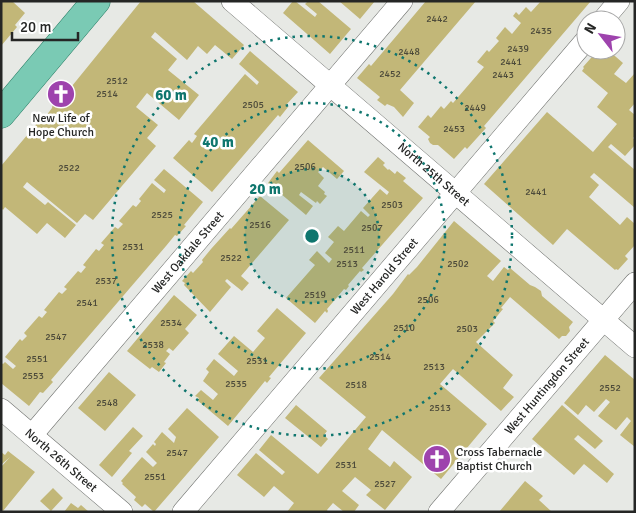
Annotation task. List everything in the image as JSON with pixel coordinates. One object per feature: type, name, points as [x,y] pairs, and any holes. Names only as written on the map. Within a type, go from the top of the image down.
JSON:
[{"type":"main road","points":[[1,114],[96,1]]},
{"type":"street","name":"North 25th Street","points":[[232,1],[635,348]]},
{"type":"street","name":"West Oakdale Street","points":[[32,435],[402,1]]},
{"type":"street","name":"West Harold Street","points":[[183,512],[576,52]]},
{"type":"street","name":"West Huntingdon Street","points":[[439,512],[635,283]]},
{"type":"street","name":"North 26th Street","points":[[1,409],[122,512]]},
{"type":"building","points":[[1,1],[12,1],[25,13],[15,25],[17,27],[1,46]]},
{"type":"building","points":[[141,1],[193,1],[244,45],[232,59],[215,45],[207,54],[198,46],[187,60],[155,32],[151,37],[177,59],[168,70],[199,95],[179,120],[147,93],[136,107],[158,125],[147,138],[156,146],[93,220],[85,214],[77,223],[27,182],[23,187],[45,205],[48,202],[76,225],[65,238],[47,223],[37,234],[5,207],[3,210],[1,208],[1,166],[52,108],[56,90],[72,86]]},
{"type":"building","points":[[293,1],[315,17],[317,14],[305,4],[308,1],[318,1],[351,29],[330,54],[283,13]]},
{"type":"building","points":[[339,1],[375,1],[360,19]]},
{"type":"building","points":[[426,1],[476,1],[400,90],[414,103],[403,117],[394,107],[387,104],[385,106],[377,100],[380,97],[357,78],[369,64],[371,66]]},
{"type":"building","points":[[541,1],[591,1],[583,10],[576,10],[576,19],[484,126],[486,128],[467,149],[465,147],[454,159],[438,145],[430,143],[428,139],[430,137],[418,127],[428,115],[431,118],[441,106],[444,109],[451,101],[453,103],[484,67],[477,62],[487,50],[489,52],[499,41],[496,38],[505,27],[512,34],[521,23],[513,16],[516,12],[519,15],[526,7],[531,12]]},
{"type":"building","points":[[250,51],[298,92],[286,105],[288,107],[280,117],[278,115],[212,192],[173,158],[189,140],[192,143],[197,136],[194,134],[245,74],[257,85],[259,82],[239,64]]},
{"type":"building","points":[[589,60],[620,60],[623,63],[614,74],[626,83],[635,73],[635,103],[629,110],[635,115],[635,136],[633,138],[635,145],[625,156],[611,144],[608,147],[635,170],[635,208],[594,173],[590,177],[599,185],[589,197],[620,225],[627,217],[635,224],[635,245],[625,256],[628,259],[618,270],[615,270],[567,229],[553,245],[484,184],[547,112],[593,152],[617,124],[597,107],[608,93],[582,71]]},
{"type":"building","points":[[308,140],[344,171],[337,179],[323,167],[318,172],[324,178],[318,186],[327,196],[320,204],[301,192],[299,195],[313,206],[306,215],[268,183],[277,171],[279,173]]},
{"type":"building","points":[[378,157],[385,163],[383,165],[388,170],[395,174],[397,171],[406,178],[403,181],[423,198],[362,268],[364,270],[360,271],[346,290],[344,289],[327,309],[327,313],[325,311],[315,323],[286,298],[315,265],[309,260],[317,251],[329,263],[332,259],[325,253],[334,242],[328,237],[338,226],[344,231],[361,211],[368,217],[370,215],[363,208],[380,189],[387,195],[389,192],[364,172]]},
{"type":"building","points":[[164,169],[203,202],[184,225],[186,226],[177,236],[175,235],[51,380],[53,382],[43,393],[40,392],[29,406],[1,383],[1,363],[5,362],[13,369],[16,366],[5,357],[20,339],[22,341],[27,336],[24,333],[39,316],[42,318],[47,312],[44,310],[59,292],[62,294],[67,289],[64,287],[78,271],[81,273],[86,267],[83,265],[96,249],[99,251],[104,245],[101,243],[115,227],[118,229],[123,224],[119,221],[133,205],[136,207],[141,201],[139,199],[152,183],[164,193],[166,190],[154,180]]},
{"type":"building","points":[[260,196],[289,220],[241,276],[249,283],[242,291],[227,279],[225,281],[231,287],[210,312],[182,281],[191,271],[193,273],[211,249]]},
{"type":"building","points":[[454,221],[501,261],[487,276],[493,281],[504,267],[508,270],[510,268],[530,285],[541,291],[542,296],[573,322],[569,327],[570,331],[566,336],[562,336],[559,339],[510,297],[493,321],[495,323],[476,342],[513,375],[503,388],[514,397],[501,411],[453,369],[440,384],[487,424],[441,479],[382,430],[368,449],[390,467],[394,461],[412,477],[385,510],[366,495],[371,490],[355,477],[342,491],[359,505],[354,512],[344,512],[333,503],[327,510],[328,512],[287,512],[294,503],[274,486],[264,497],[237,475],[256,453],[282,475],[285,472],[259,450],[271,435],[318,474],[366,417],[319,378],[393,294],[408,274],[417,267]]},
{"type":"building","points":[[174,295],[197,315],[185,329],[189,333],[173,351],[169,348],[166,351],[170,354],[159,372],[152,367],[150,369],[127,351]]},
{"type":"building","points":[[277,308],[306,333],[269,377],[271,378],[267,383],[265,381],[228,426],[197,400],[199,398],[195,396],[201,390],[213,400],[218,394],[203,381],[209,372],[206,369],[214,359],[234,376],[238,371],[218,354],[234,336],[253,352],[265,338],[257,331]]},
{"type":"building","points":[[605,355],[635,380],[635,447],[620,435],[631,421],[627,417],[616,430],[598,416],[610,402],[606,399],[594,412],[586,405],[578,415],[564,403]]},
{"type":"building","points":[[109,372],[136,395],[105,431],[78,408]]},
{"type":"building","points":[[296,405],[327,431],[324,435],[328,439],[321,447],[285,418]]},
{"type":"building","points":[[562,405],[603,441],[595,449],[578,435],[574,439],[614,474],[607,483],[584,464],[574,475],[532,439]]},
{"type":"building","points":[[187,408],[219,437],[154,512],[145,504],[142,507],[134,500],[136,497],[121,481],[142,457],[153,467],[157,463],[146,452],[153,444],[155,446],[154,442],[162,432],[174,443],[176,437],[168,429]]},
{"type":"building","points":[[133,427],[143,436],[129,451],[132,453],[112,477],[99,465]]},
{"type":"building","points":[[8,451],[35,472],[3,511],[1,509],[1,467],[10,457],[1,465],[1,452],[5,455]]},
{"type":"building","points":[[525,481],[543,496],[539,500],[552,512],[499,512]]},
{"type":"building","points":[[53,488],[63,498],[51,511],[40,501]]},
{"type":"building","points":[[71,503],[78,508],[81,505],[89,512],[64,512]]},
{"type":"place","name":"New Life of Hope Church","points":[[61,94]]},
{"type":"place","name":"Cross Tabernacle Baptist Church","points":[[437,459]]}]
